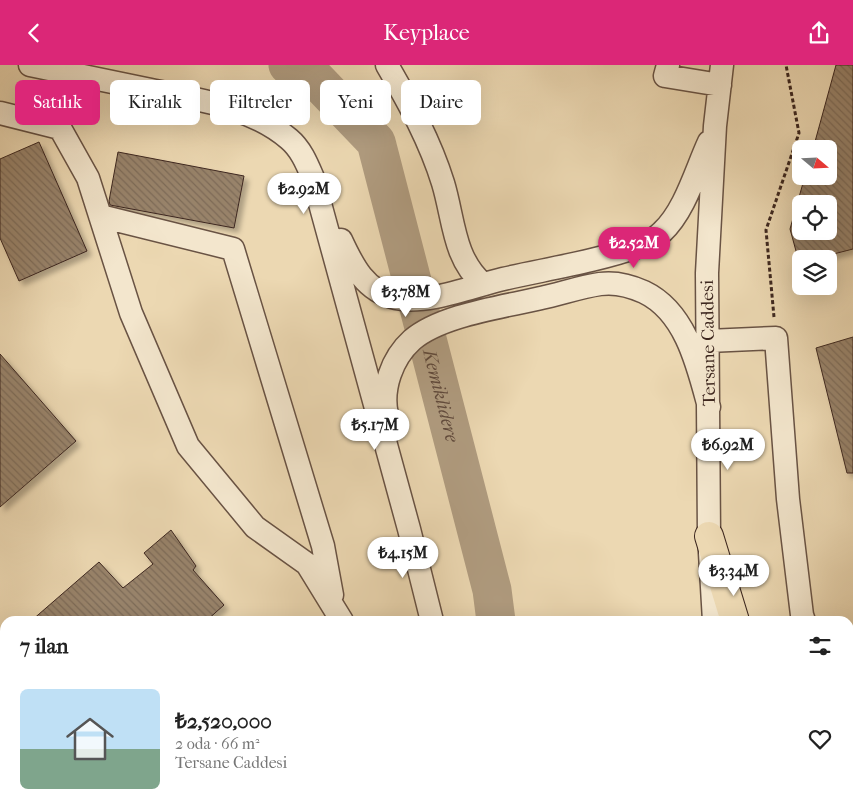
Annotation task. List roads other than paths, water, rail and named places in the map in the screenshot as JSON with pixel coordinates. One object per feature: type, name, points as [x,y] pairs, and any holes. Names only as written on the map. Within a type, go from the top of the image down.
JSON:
[{"type":"highway","points":[[709,536],[734,616]]},
{"type":"street","points":[[30,65],[192,99],[243,113],[280,131],[300,150],[352,264],[359,275],[376,289],[387,295],[408,300],[432,297],[476,287],[642,245],[662,233],[678,213],[715,126]]},
{"type":"street","points":[[387,65],[426,138],[443,183],[460,251],[476,287]]},
{"type":"street","points":[[668,65],[665,76],[721,75]]},
{"type":"street","name":"Tersane Caddesi","points":[[714,616],[709,536],[708,273],[715,126],[721,75]]},
{"type":"street","points":[[0,113],[60,128],[88,178],[131,313],[188,446],[255,527],[307,564],[338,615]]},
{"type":"street","points":[[313,178],[409,529],[431,616]]},
{"type":"street","points":[[100,216],[233,249],[323,547],[338,615]]},
{"type":"street","points":[[409,529],[384,403],[390,376],[402,352],[412,340],[430,328],[471,314],[601,284],[624,285],[644,292],[666,309],[682,331],[695,356],[709,407]]},
{"type":"street","points":[[708,341],[776,338],[788,499],[802,616]]},
{"type":"street","points":[[712,581],[720,616]]},
{"type":"waterway","name":"Kemiklidere","points":[[288,65],[307,70],[376,142],[492,590],[495,616]]}]
